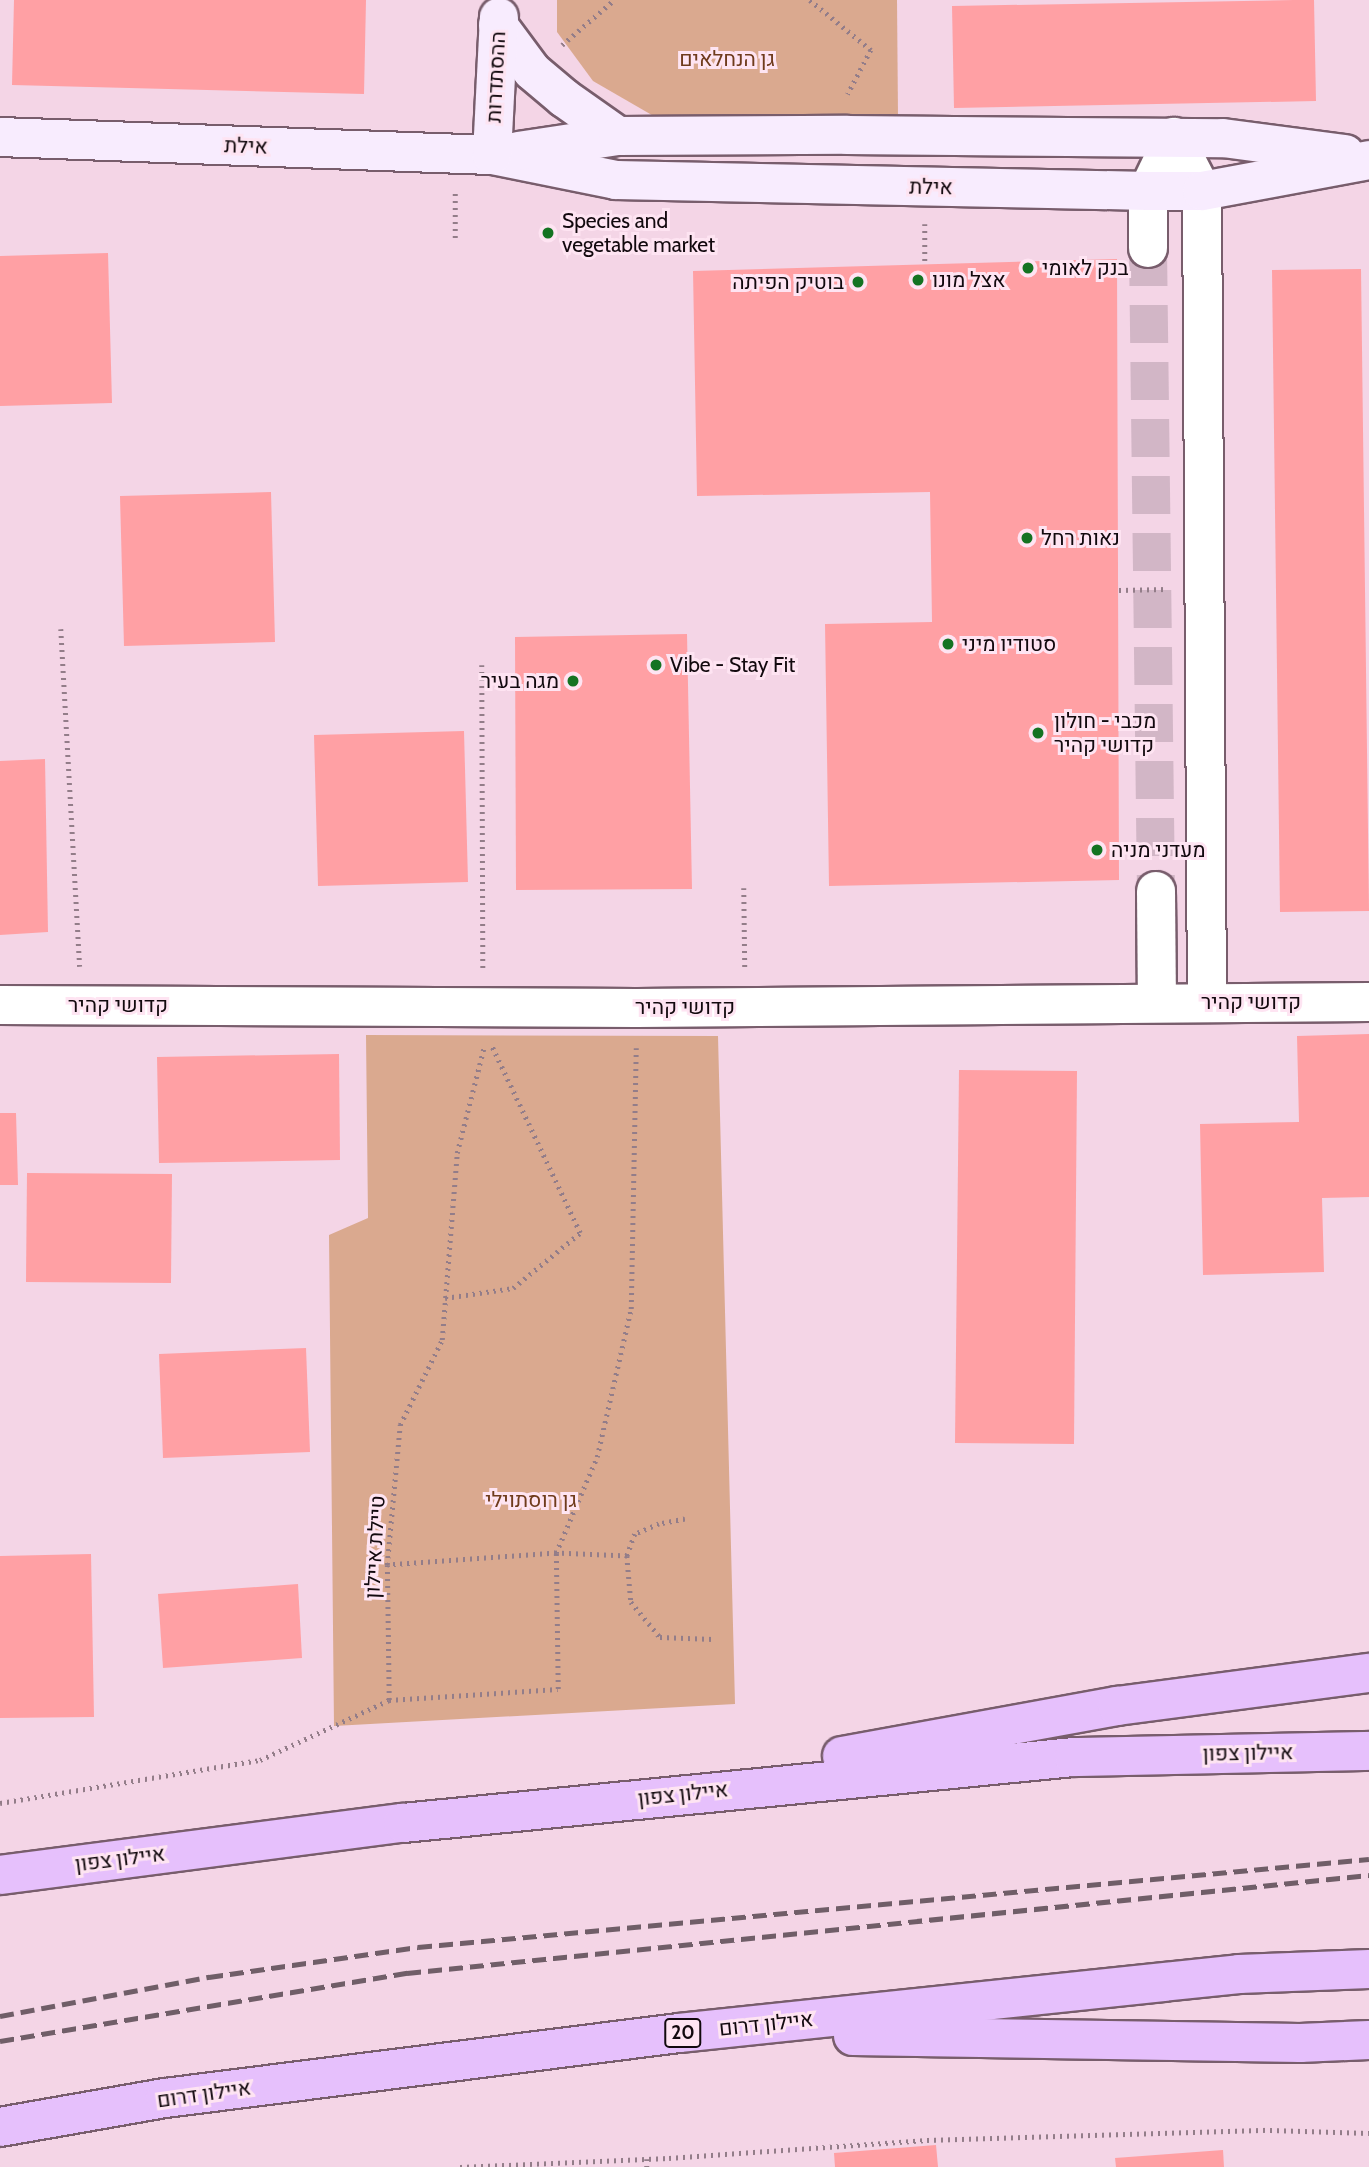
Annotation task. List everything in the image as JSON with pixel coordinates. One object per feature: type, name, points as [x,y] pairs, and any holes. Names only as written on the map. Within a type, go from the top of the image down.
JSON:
[{"type":"highway","points":[[534,1812],[1117,1706],[1369,1673]]},
{"type":"highway","name":"איילון צפון","points":[[0,1875],[403,1823],[534,1812],[666,1795],[1074,1757],[1369,1751]]},
{"type":"highway","name":"איילון דרום","points":[[0,2127],[165,2098],[679,2033],[1239,1974],[1369,1969]]},
{"type":"highway","points":[[679,2033],[1300,2043],[1369,2040]]},
{"type":"street","points":[[500,12],[532,71],[564,99],[618,136]]},
{"type":"street","name":"ההסתדרות","points":[[492,155],[500,12]]},
{"type":"street","name":"אילת","points":[[492,155],[618,136],[847,135],[1223,138],[1369,159]]},
{"type":"street","name":"אילת","points":[[0,137],[492,155],[617,180],[1148,191],[1202,191],[1369,159]]},
{"type":"street","points":[[1148,248],[1148,191],[1174,138]]},
{"type":"street","points":[[1174,138],[1202,191],[1207,1002]]},
{"type":"street","points":[[1156,891],[1157,1003]]},
{"type":"street","name":"קדושי קהיר","points":[[0,1005],[82,1005],[486,1020],[637,1008],[1369,1002]]},
{"type":"path","points":[[532,71],[614,0]]},
{"type":"path","points":[[810,0],[871,50],[846,99],[847,135]]},
{"type":"path","points":[[61,629],[82,1005]]},
{"type":"path","points":[[445,1298],[513,1288],[580,1233],[486,1020],[482,965],[482,665]]},
{"type":"path","points":[[744,888],[745,1007]]},
{"type":"path","points":[[0,1803],[260,1760],[388,1700],[558,1689],[556,1553],[597,1457],[631,1309],[637,1008]]},
{"type":"path","name":"טיילת איילון","points":[[388,1700],[387,1565],[400,1425],[442,1340],[457,1153],[486,1020]]},
{"type":"path","points":[[685,1519],[659,1524],[635,1534],[626,1556],[631,1602],[660,1637],[713,1639]]},
{"type":"path","points":[[387,1565],[556,1553],[626,1556]]},
{"type":"path","points":[[460,2167],[647,2159],[927,2140],[1270,2130],[1369,2133]]},
{"type":"path","points":[[647,2159],[647,2167]]},
{"type":"green space","name":"גן הנחלאים","points":[[557,0],[897,0],[898,117],[657,118],[593,81],[557,32]]},
{"type":"green space","name":"גן רוסתוילי","points":[[366,1035],[718,1036],[735,1704],[334,1726],[329,1235],[368,1218]]},
{"type":"building","points":[[14,0],[366,0],[364,94],[12,85]]},
{"type":"building","points":[[1314,0],[1316,101],[954,108],[952,6]]},
{"type":"building","points":[[108,253],[112,403],[0,406],[0,256]]},
{"type":"building","points":[[1117,259],[1119,880],[829,886],[825,624],[932,622],[930,492],[697,496],[693,271]]},
{"type":"building","points":[[1361,269],[1369,911],[1280,912],[1272,270]]},
{"type":"building","points":[[271,492],[275,642],[124,646],[120,496]]},
{"type":"building","points":[[687,634],[692,889],[516,890],[515,637]]},
{"type":"building","points":[[464,731],[468,882],[318,886],[314,735]]},
{"type":"building","points":[[45,759],[48,932],[0,935],[0,761]]},
{"type":"building","points":[[1369,1034],[1369,1197],[1322,1198],[1324,1272],[1203,1275],[1200,1124],[1299,1122],[1297,1036]]},
{"type":"building","points":[[339,1054],[340,1160],[159,1163],[157,1057]]},
{"type":"building","points":[[959,1070],[1077,1071],[1074,1444],[955,1443]]},
{"type":"building","points":[[0,1113],[16,1113],[18,1185],[0,1185]]},
{"type":"building","points":[[27,1173],[172,1174],[171,1283],[26,1282]]},
{"type":"building","points":[[306,1348],[310,1452],[163,1458],[159,1354]]},
{"type":"building","points":[[91,1554],[94,1717],[0,1718],[0,1556]]},
{"type":"building","points":[[298,1584],[302,1658],[163,1668],[158,1594]]},
{"type":"building","points":[[936,2145],[938,2167],[835,2167],[834,2153]]},
{"type":"building","points":[[1223,2150],[1224,2167],[1116,2167],[1115,2158]]},
{"type":"tunnel","points":[[1148,248],[1156,891]]},
{"type":"railway","points":[[0,2016],[209,1977],[418,1947],[1369,1859]]},
{"type":"railway","points":[[0,2041],[407,1973],[1369,1875]]},
{"type":"place","name":"Species and vegetable market","points":[[548,233]]},
{"type":"place","name":"בנק לאומי","points":[[1028,268]]},
{"type":"place","name":"אצל מונו","points":[[918,280]]},
{"type":"place","name":"בוטיק הפיתה","points":[[858,282]]},
{"type":"place","name":"נאות רחל","points":[[1027,538]]},
{"type":"place","name":"סטודיו מיני","points":[[948,644]]},
{"type":"place","name":"Vibe - Stay Fit","points":[[656,665]]},
{"type":"place","name":"מגה בעיר","points":[[573,681]]},
{"type":"place","name":"מכבי - חולון קדושי קהיר","points":[[1038,733]]},
{"type":"place","name":"מעדני מניה","points":[[1097,850]]}]
